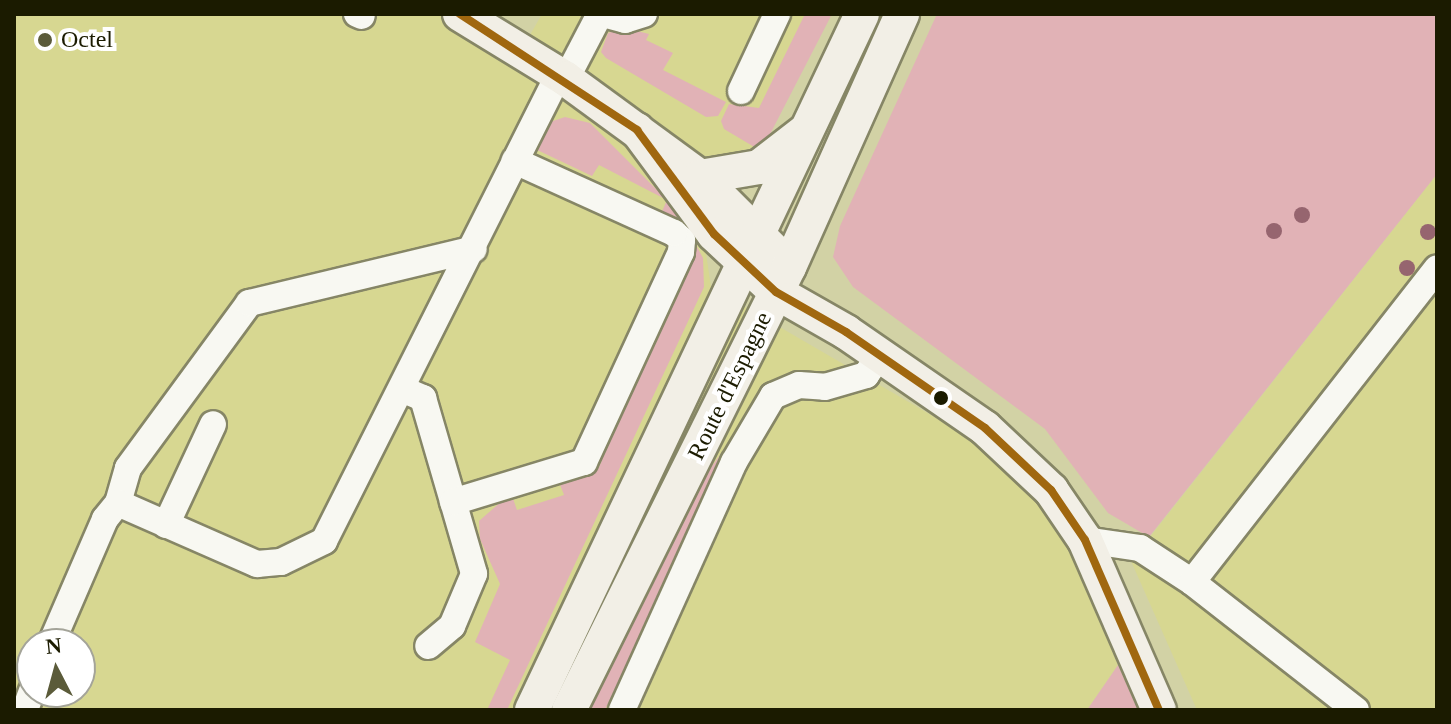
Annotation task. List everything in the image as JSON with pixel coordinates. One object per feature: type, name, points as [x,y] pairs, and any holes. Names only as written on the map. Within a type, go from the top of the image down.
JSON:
[{"type":"main road","name":"Route d'Espagne","points":[[532,710],[862,14]]},
{"type":"main road","name":"Route d'Espagne","points":[[569,710],[782,280],[902,14]]},
{"type":"main road","points":[[472,17],[562,76],[700,177],[752,249],[782,280],[839,327],[985,428],[1051,490],[1085,540],[1159,710]]},
{"type":"main road","points":[[700,177],[759,167],[810,128]]},
{"type":"main road","points":[[637,130],[714,234],[752,249]]},
{"type":"main road","points":[[752,340],[792,326],[839,327]]},
{"type":"street","points":[[118,503],[257,564],[281,562],[324,541],[404,390],[515,161],[562,76],[601,14],[625,20],[644,14]]},
{"type":"street","points":[[741,91],[777,14]]},
{"type":"street","points":[[453,502],[584,462],[681,252],[682,240],[674,233],[515,161]]},
{"type":"street","points":[[58,628],[105,519],[118,503],[128,468],[249,303],[474,249]]},
{"type":"street","points":[[1192,582],[1437,268]]},
{"type":"street","points":[[622,710],[734,462],[773,396],[799,385],[825,387],[866,375],[880,355]]},
{"type":"street","points":[[404,390],[423,398],[474,574],[452,626],[428,646]]},
{"type":"street","points":[[166,525],[213,424]]},
{"type":"street","points":[[1085,540],[1140,548],[1192,582],[1356,710]]},
{"type":"shaded area","points":[[14,14],[493,14],[530,35],[542,14],[832,14],[756,148],[706,253],[711,287],[993,451],[1064,535],[1118,665],[1087,710],[14,710]]},
{"type":"shaded area","points":[[805,14],[832,14],[765,144],[756,148],[724,129],[721,121],[729,104],[759,108]]},
{"type":"shaded area","points":[[937,14],[1437,14],[1437,174],[1149,537],[1108,513],[1045,429],[853,287],[833,257],[840,226]]},
{"type":"shaded area","points":[[625,28],[649,34],[646,40],[673,53],[663,70],[726,102],[718,116],[706,117],[606,58],[601,52],[608,33]]},
{"type":"shaded area","points":[[565,117],[590,123],[667,200],[599,165],[592,176],[533,148],[547,123]]},
{"type":"shaded area","points":[[1437,174],[1437,710],[1197,710],[1131,561]]},
{"type":"shaded area","points":[[667,200],[680,215],[703,258],[704,287],[507,710],[487,710],[510,660],[475,642],[500,584],[480,539],[479,521],[511,493],[517,510],[564,495],[559,482],[599,467],[687,255],[660,216]]},
{"type":"shaded area","points":[[723,451],[728,456],[605,710],[582,710],[698,485]]},
{"type":"shaded area","points":[[1118,665],[1138,710],[1087,710]]},
{"type":"transit line","points":[[460,14],[637,130],[714,234],[776,292],[846,332],[985,428],[1051,490],[1085,540],[1159,710]]},
{"type":"place","name":"Octel","points":[[45,40]]}]
